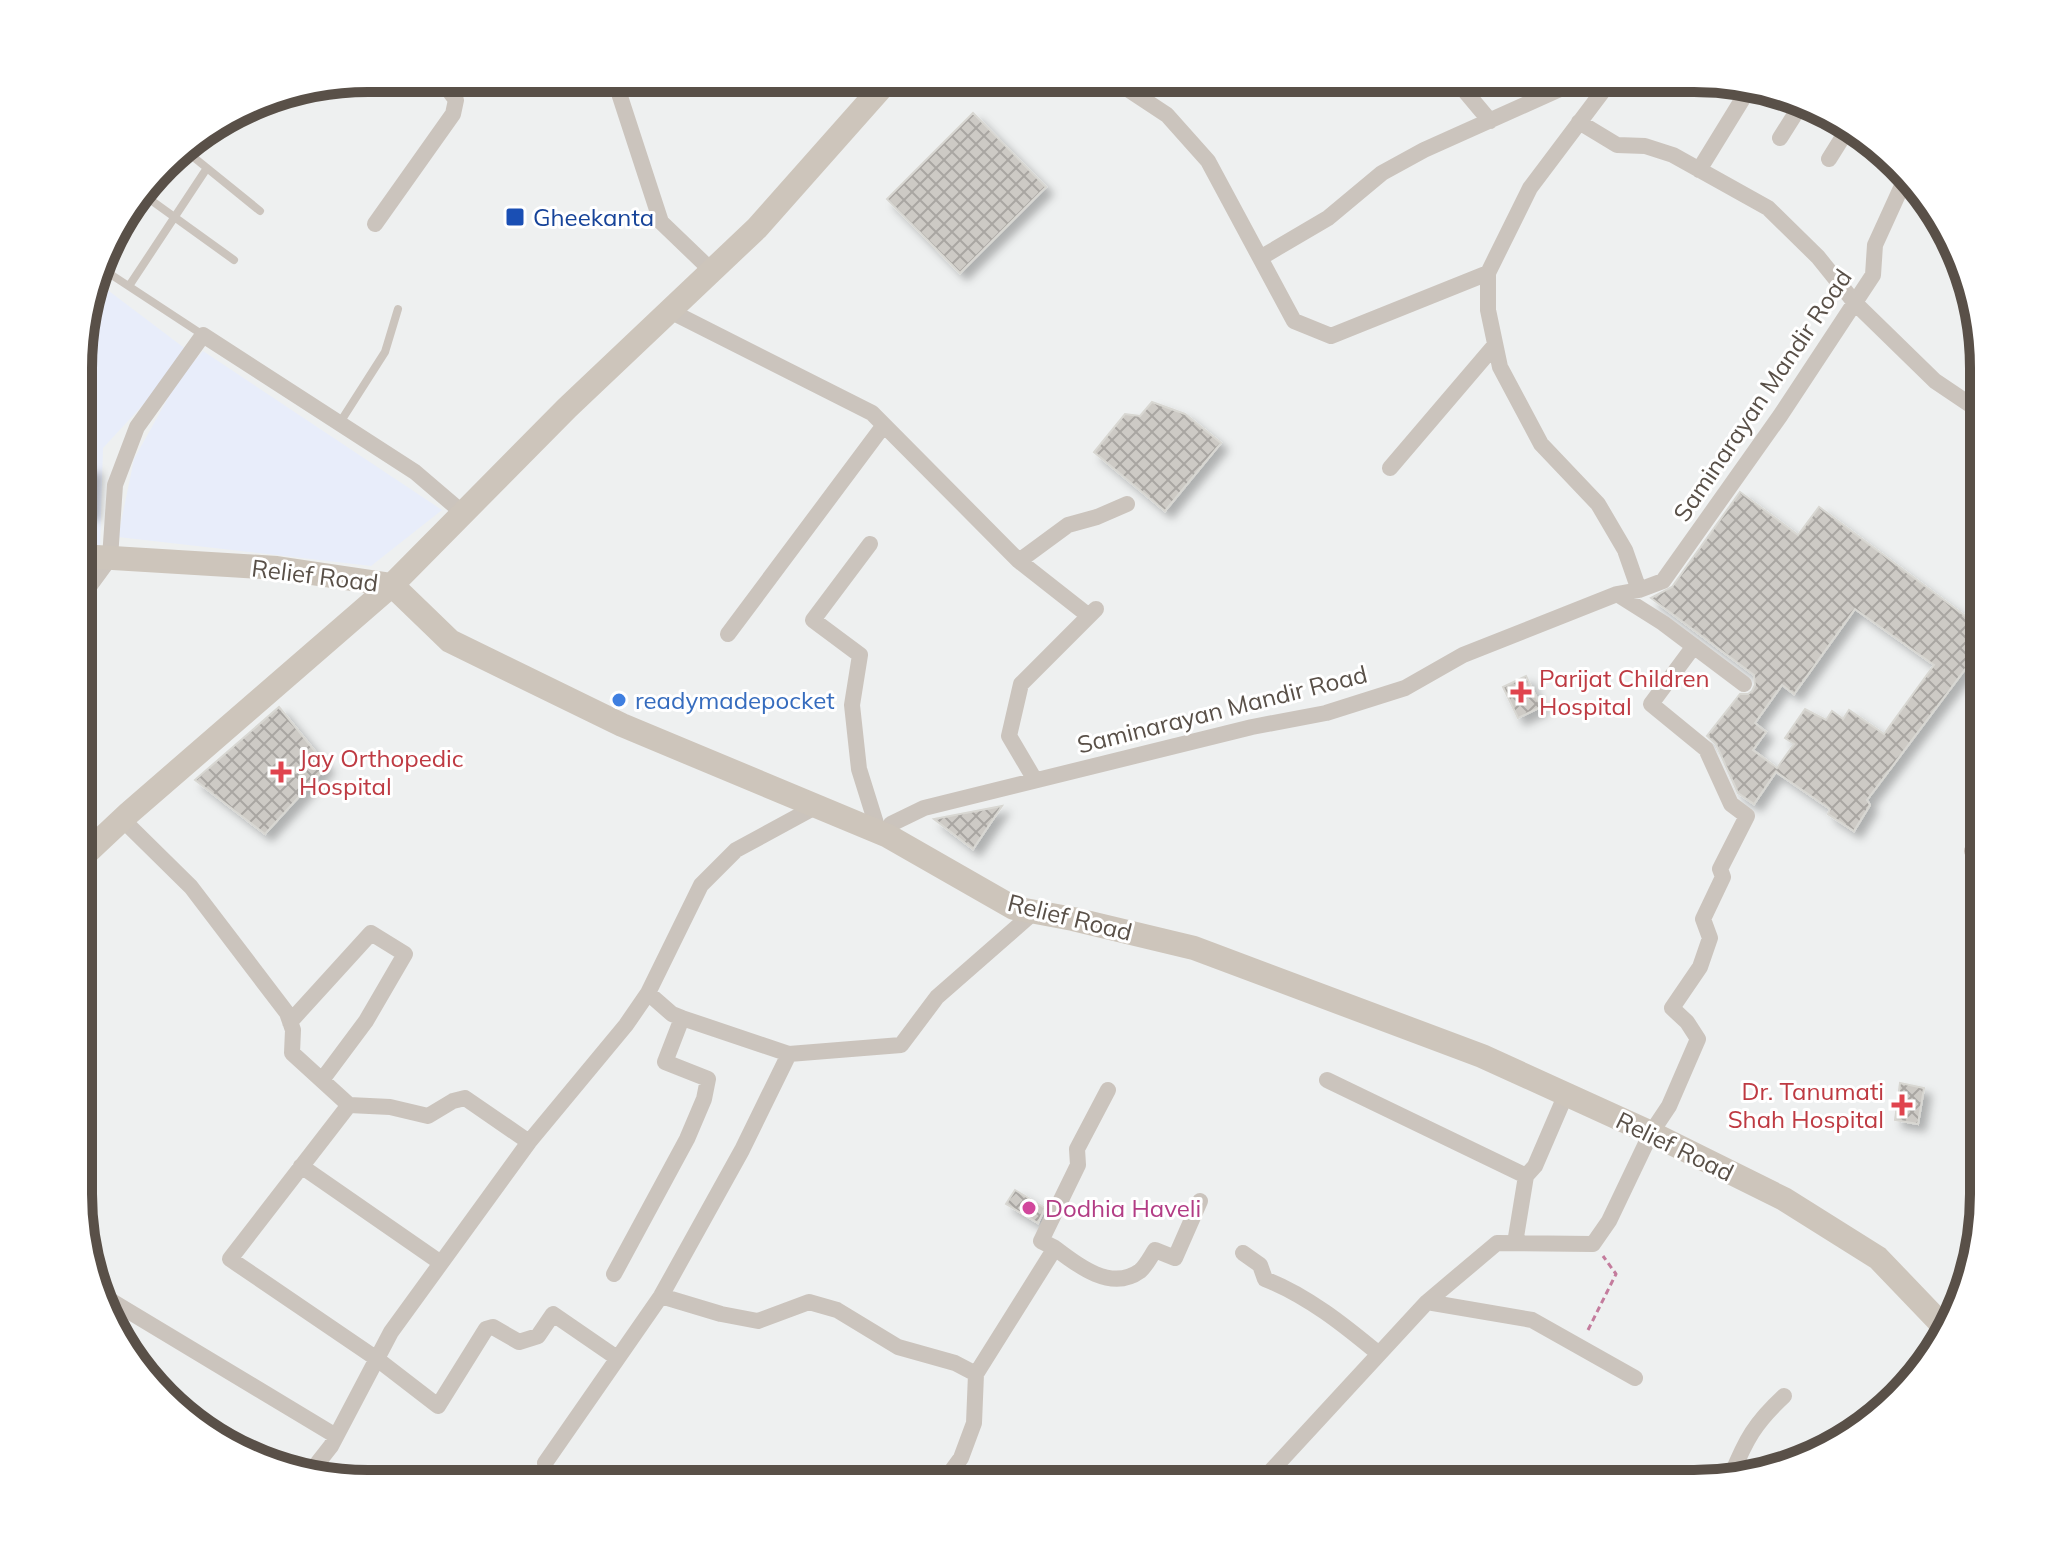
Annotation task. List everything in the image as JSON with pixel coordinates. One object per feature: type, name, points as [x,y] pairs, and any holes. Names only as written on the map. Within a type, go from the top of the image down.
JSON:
[{"type":"main road","points":[[93,847],[392,585],[567,408],[757,228],[877,92]]},
{"type":"main road","name":"Relief Road","points":[[92,557],[277,568],[392,585],[450,641],[622,725],[884,834],[1014,908],[1194,948],[1482,1056],[1651,1133],[1784,1199],[1878,1258],[1939,1322]]},
{"type":"street","points":[[375,224],[453,114],[456,100],[449,92]]},
{"type":"street","points":[[619,92],[661,222],[712,271]]},
{"type":"street","points":[[1133,93],[1167,115],[1208,161],[1294,321],[1331,336],[1488,273]]},
{"type":"street","points":[[1466,93],[1490,121]]},
{"type":"street","points":[[1260,258],[1328,218],[1382,173],[1424,150],[1552,93]]},
{"type":"street","points":[[1601,93],[1530,188],[1488,273],[1488,310],[1500,367],[1541,444],[1598,504],[1625,550],[1639,590]]},
{"type":"street","points":[[1699,170],[1744,97]]},
{"type":"street","points":[[1780,138],[1797,112]]},
{"type":"street","points":[[1579,122],[1617,145],[1645,146],[1673,155],[1768,208],[1818,257],[1855,303],[1935,381],[1970,405]]},
{"type":"street","points":[[1829,159],[1844,136]]},
{"type":"street","name":"Saminarayan Mandir Road","points":[[884,834],[891,824],[924,808],[1252,727],[1326,713],[1405,688],[1463,655],[1617,594],[1663,581],[1780,416],[1873,275],[1875,245],[1902,186]]},
{"type":"street","points":[[670,311],[872,413],[1019,561],[1092,613],[1021,684],[1009,736],[1035,780]]},
{"type":"street","points":[[92,582],[110,558],[115,485],[137,427],[203,335],[415,472],[463,513]]},
{"type":"street","points":[[1390,468],[1495,345]]},
{"type":"street","points":[[728,634],[884,425]]},
{"type":"street","points":[[1019,561],[1068,525],[1127,504]]},
{"type":"street","points":[[870,544],[813,620],[860,655],[852,705],[859,769],[884,834]]},
{"type":"street","points":[[1617,594],[1744,684]]},
{"type":"street","points":[[1272,1470],[1427,1302],[1497,1243],[1593,1244],[1609,1221],[1651,1133],[1669,1106],[1698,1039],[1687,1022],[1672,1008],[1700,967],[1710,938],[1703,919],[1723,877],[1720,869],[1747,816],[1731,804],[1706,749],[1651,704],[1694,646]]},
{"type":"street","points":[[315,1465],[336,1436],[391,1332],[529,1142],[626,1025],[648,993],[701,885],[736,850],[817,806]]},
{"type":"street","points":[[122,819],[191,887],[287,1013],[293,1030],[292,1053],[349,1105],[390,1107],[428,1116],[453,1101],[465,1098],[529,1142]]},
{"type":"street","points":[[648,993],[672,1014],[789,1054],[901,1045],[937,997],[1034,912]]},
{"type":"street","points":[[290,1022],[371,933],[405,954],[366,1021],[322,1080]]},
{"type":"street","points":[[614,1274],[687,1139],[704,1099],[708,1079],[665,1062],[682,1018]]},
{"type":"street","points":[[545,1463],[661,1296],[742,1150],[789,1054]]},
{"type":"street","points":[[1327,1080],[1526,1176]]},
{"type":"street","points":[[1108,1090],[1077,1149],[1078,1165],[1041,1241],[1088,1274],[1121,1278],[1141,1271],[1155,1250],[1175,1258],[1200,1201]]},
{"type":"street","points":[[1515,1243],[1526,1176],[1535,1166],[1566,1094]]},
{"type":"street","points":[[349,1105],[230,1259],[377,1359],[438,1406],[486,1329],[493,1327],[519,1342],[538,1336],[553,1314],[617,1358]]},
{"type":"street","points":[[301,1166],[441,1263]]},
{"type":"street","points":[[953,1469],[961,1458],[974,1423],[976,1374],[1055,1248]]},
{"type":"street","points":[[1243,1253],[1260,1265],[1265,1279],[1334,1317],[1379,1354]]},
{"type":"street","points":[[661,1296],[721,1314],[758,1321],[809,1302],[837,1310],[898,1347],[955,1363],[976,1374]]},
{"type":"street","points":[[1427,1302],[1532,1320],[1635,1378]]},
{"type":"street","points":[[115,1303],[336,1436]]},
{"type":"street","points":[[1735,1466],[1746,1438],[1784,1396]]},
{"type":"lane","points":[[192,156],[260,211]]},
{"type":"lane","points":[[129,286],[207,168]]},
{"type":"lane","points":[[150,199],[234,260]]},
{"type":"lane","points":[[109,273],[203,335]]},
{"type":"lane","points":[[338,424],[385,352],[398,309]]},
{"type":"path","points":[[1579,1347],[1616,1274],[1593,1244]]},
{"type":"shaded area","points":[[105,288],[191,353],[103,448],[100,549],[92,549],[92,368],[94,332]]},
{"type":"shaded area","points":[[203,351],[442,510],[371,566],[118,537],[134,459],[178,380]]},
{"type":"building","points":[[973,113],[1046,187],[960,273],[887,199]]},
{"type":"building","points":[[1152,402],[1185,414],[1221,443],[1165,511],[1094,452],[1125,414],[1140,416]]},
{"type":"building","points":[[92,467],[95,467],[92,510]]},
{"type":"building","points":[[1740,492],[1798,535],[1819,507],[1970,619],[1970,663],[1867,800],[1870,805],[1854,831],[1828,814],[1830,809],[1776,772],[1754,804],[1738,793],[1716,744],[1707,736],[1740,694],[1752,691],[1754,675],[1651,598],[1672,587]],"holes":[[[1855,609],[1934,665],[1884,734],[1849,710],[1843,719],[1832,711],[1826,720],[1805,709],[1785,738],[1794,744],[1777,768],[1753,750],[1766,732],[1755,723],[1782,685],[1794,694]]]},
{"type":"building","points":[[1526,676],[1541,707],[1518,718],[1503,687]]},
{"type":"building","points":[[279,707],[327,766],[265,834],[195,780]]},
{"type":"building","points":[[1002,806],[973,849],[934,819]]},
{"type":"building","points":[[1900,1083],[1924,1088],[1918,1124],[1895,1120]]},
{"type":"building","name":"Dodhia Haveli","points":[[1015,1190],[1045,1208],[1038,1223],[1006,1204]]},
{"type":"place","name":"Gheekanta","points":[[515,217]]},
{"type":"place","name":"Parijat Children Hospital","points":[[1521,692]]},
{"type":"place","name":"readymadepocket","points":[[619,700]]},
{"type":"place","name":"Jay Orthopedic Hospital","points":[[281,772]]},
{"type":"place","name":"Dr. Tanumati Shah Hospital","points":[[1902,1105]]},
{"type":"place","name":"Dodhia Haveli","points":[[1029,1208]]}]
